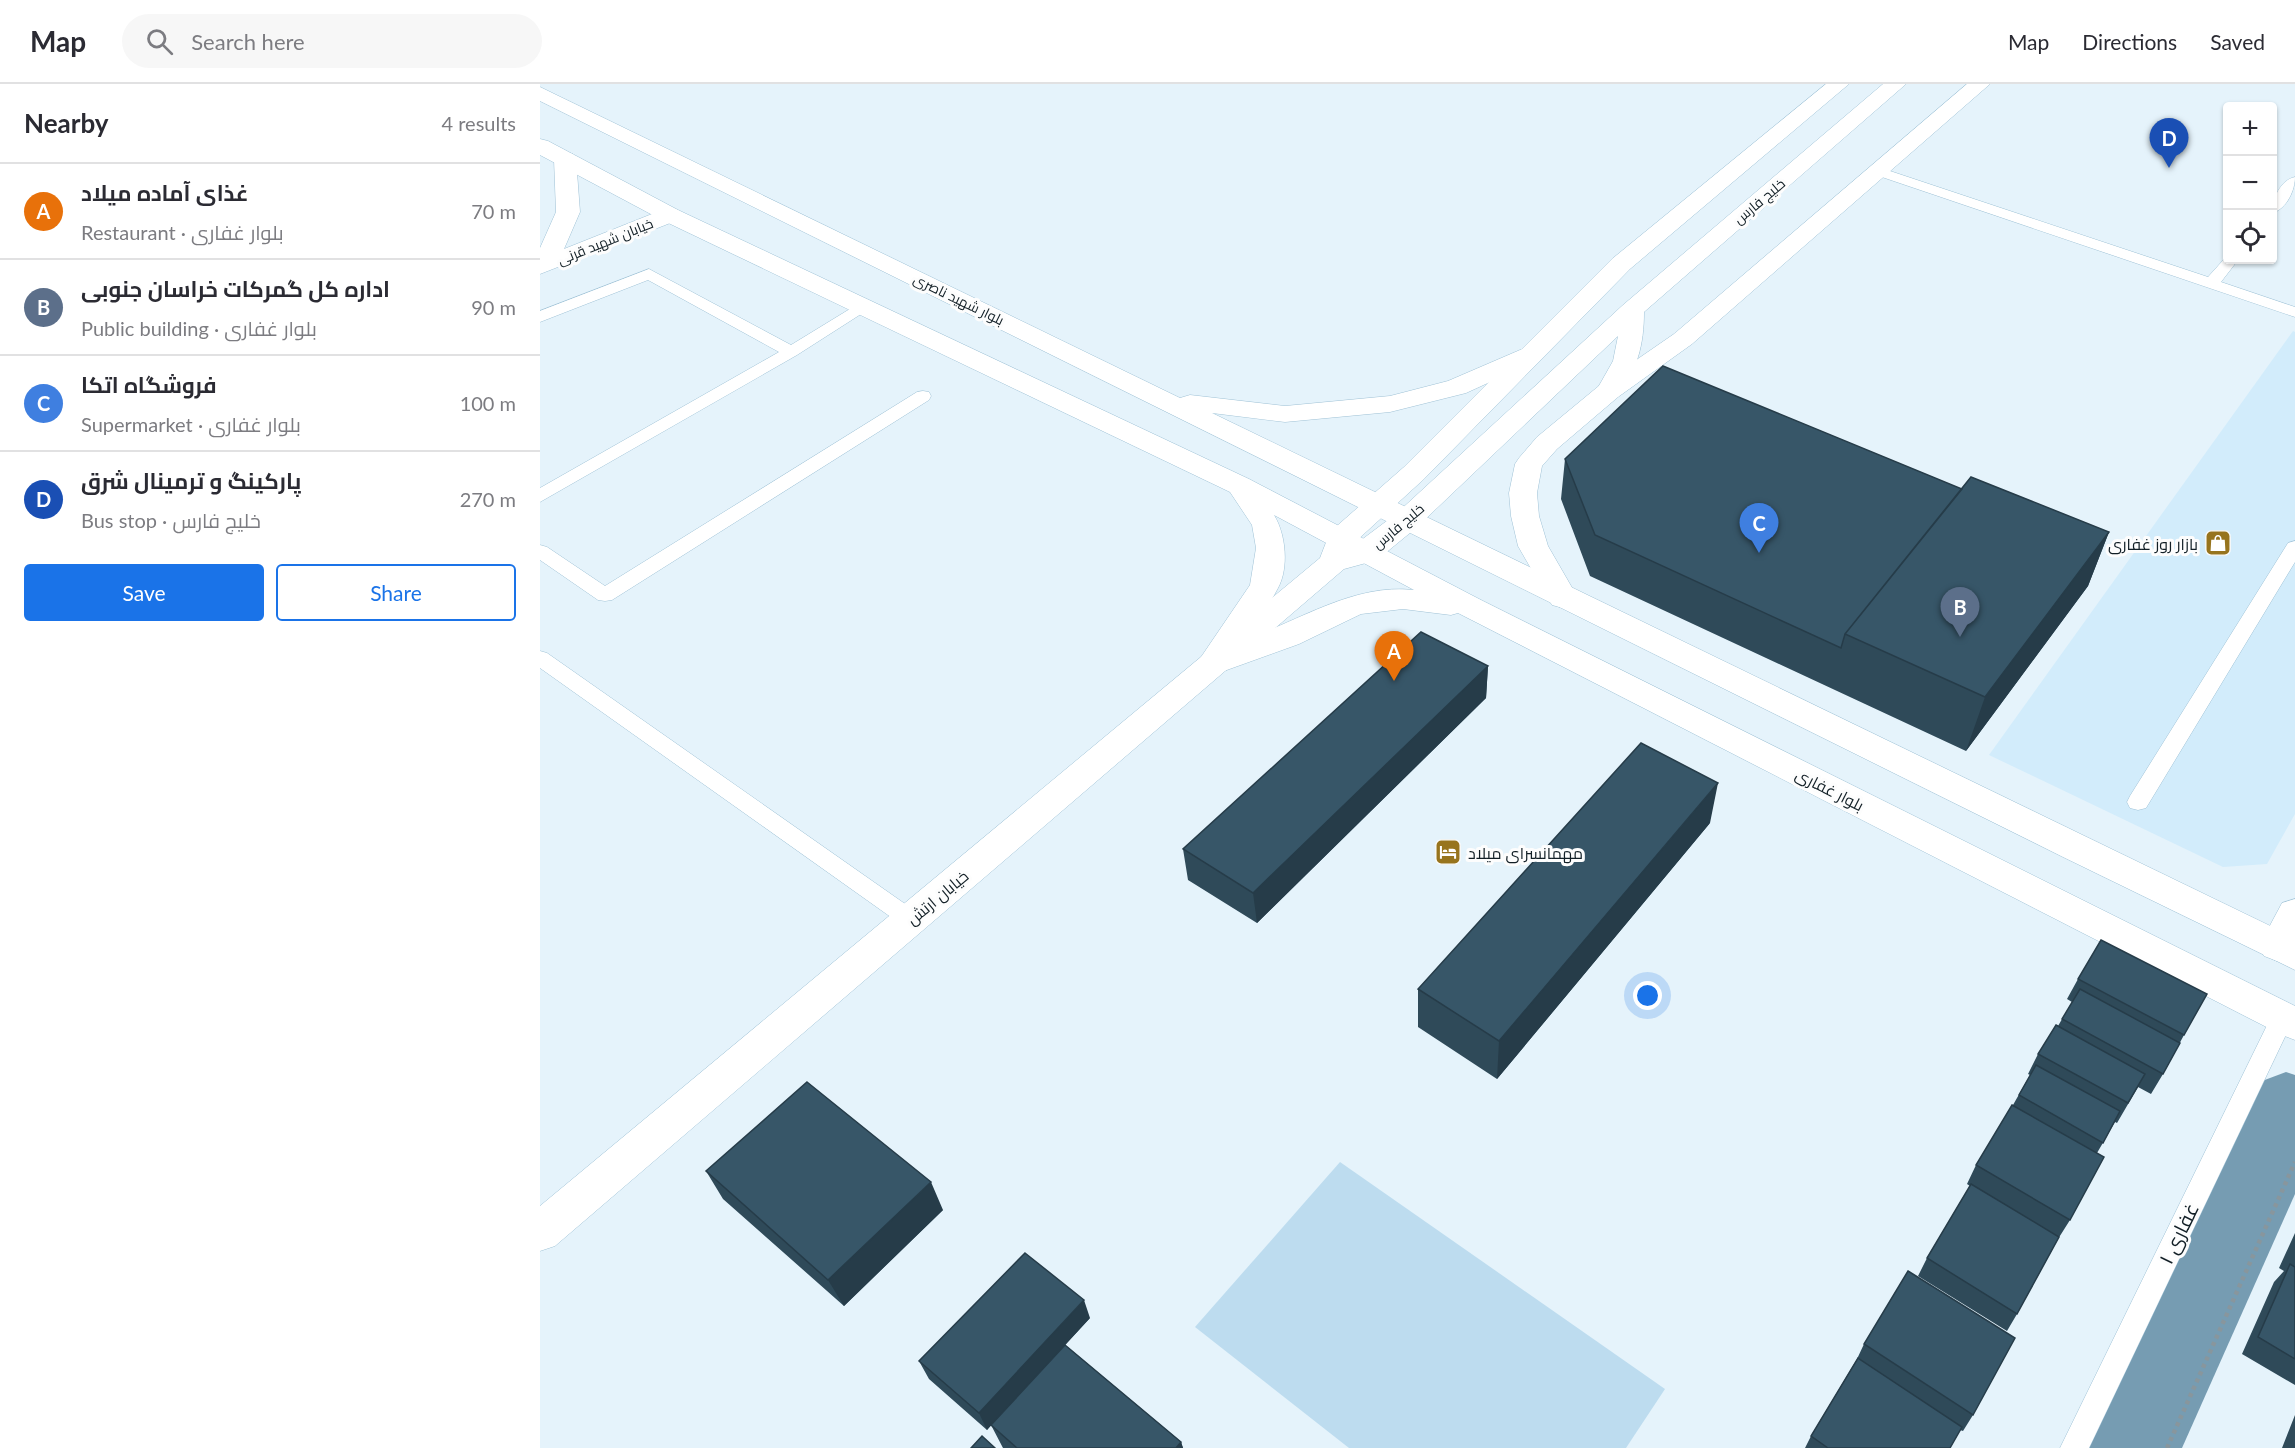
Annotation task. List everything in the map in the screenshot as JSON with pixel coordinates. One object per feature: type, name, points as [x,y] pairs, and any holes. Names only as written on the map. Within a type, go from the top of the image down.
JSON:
[{"type":"main road","name":"خلیج فارس","points":[[1347,551],[1377,507],[1487,401],[1529,355],[1621,264],[1756,150],[1839,84]]},
{"type":"main road","name":"خلیج فارس","points":[[1347,551],[1406,521],[1632,310],[1896,84]]},
{"type":"main road","points":[[1563,598],[1533,546],[1525,516],[1523,494],[1529,465],[1547,443],[1610,391],[1683,339],[1980,84]]},
{"type":"main road","name":"بلوار شهید ناصری","points":[[540,93],[1168,401],[1377,507]]},
{"type":"main road","points":[[540,146],[670,215],[1239,485],[1347,551]]},
{"type":"main road","points":[[540,266],[556,243],[568,212],[565,159]]},
{"type":"main road","name":"خیابان شهید قرنی","points":[[540,266],[670,215]]},
{"type":"main road","points":[[1610,391],[1624,367],[1632,342],[1632,310]]},
{"type":"main road","points":[[1168,401],[1285,414],[1390,404],[1457,387],[1529,355]]},
{"type":"main road","points":[[1213,663],[1265,586],[1267,577],[1271,548],[1266,525],[1239,485]]},
{"type":"main road","points":[[1377,507],[2286,951],[2295,913]]},
{"type":"main road","name":"بلوار غفاری","points":[[1347,551],[1470,607],[2289,1021]]},
{"type":"main road","name":"خیابان ارتش","points":[[540,1232],[1347,551]]},
{"type":"main road","points":[[1213,663],[1288,636],[1355,605],[1403,599],[1470,607]]},
{"type":"lane","points":[[1878,171],[2295,312]]},
{"type":"lane","points":[[2277,203],[2295,181]]},
{"type":"lane","points":[[2211,284],[2228,264]]},
{"type":"lane","points":[[540,317],[649,274],[791,352]]},
{"type":"lane","points":[[540,496],[791,352],[864,307]]},
{"type":"lane","points":[[540,551],[604,595],[923,396]]},
{"type":"lane","points":[[2138,802],[2295,547]]},
{"type":"lane","points":[[540,658],[910,919]]},
{"type":"lane","name":"غفاری ۱","points":[[2074,1448],[2289,1021]]},
{"type":"path","points":[[2167,1448],[2295,1162]]},
{"type":"shaded area","name":"بازار روز غفاری","points":[[2293,331],[2295,332],[2295,814],[2267,864],[2223,867],[1989,755]]},
{"type":"shaded area","points":[[1340,1162],[1665,1389],[1626,1448],[1349,1448],[1195,1327]]},
{"type":"building","points":[[1663,366],[1962,489],[1845,634],[1841,648],[1595,535],[1565,459]]},
{"type":"building","points":[[1971,477],[2109,532],[1985,697],[1845,634]]},
{"type":"building","points":[[1421,632],[1488,666],[1253,893],[1183,849]]},
{"type":"building","points":[[1641,743],[1718,783],[1499,1041],[1418,989]]},
{"type":"building","points":[[2101,940],[2207,994],[2184,1035],[2078,979]]},
{"type":"building","points":[[2080,989],[2180,1043],[2163,1074],[2062,1019]]},
{"type":"building","points":[[2056,1025],[2145,1074],[2128,1103],[2038,1054]]},
{"type":"building","points":[[2036,1065],[2120,1111],[2103,1143],[2019,1095]]},
{"type":"building","points":[[807,1082],[931,1182],[828,1280],[706,1171]]},
{"type":"building","points":[[2012,1105],[2104,1157],[2070,1220],[1976,1165]]},
{"type":"building","points":[[1971,1184],[2059,1237],[2017,1314],[1927,1258]]},
{"type":"building","points":[[1025,1253],[1084,1300],[979,1413],[919,1361]]},
{"type":"building","points":[[2290,1264],[2295,1267],[2295,1359],[2258,1337]]},
{"type":"building","points":[[1908,1271],[2015,1338],[1973,1415],[1864,1344]]},
{"type":"building","points":[[1065,1345],[1181,1442],[1176,1448],[1017,1448],[991,1425]]},
{"type":"building","points":[[1858,1358],[1962,1427],[1950,1448],[1828,1448],[1811,1436]]},
{"type":"building","points":[[982,1436],[995,1448],[971,1448]]},
{"type":"waterway","points":[[2129,1448],[2286,1112]]},
{"type":"place","name":"پارکینگ و ترمینال شرق","points":[[2169,168]]},
{"type":"place","name":"بازار روز غفاری","points":[[2218,543]]},
{"type":"place","name":"فروشگاه اتکا","points":[[1759,553]]},
{"type":"place","name":"اداره کل گمرکات خراسان جنوبی","points":[[1960,637]]},
{"type":"place","name":"غذای آماده میلاد","points":[[1394,681]]},
{"type":"place","name":"مهمانسرای میلاد","points":[[1448,852]]}]
